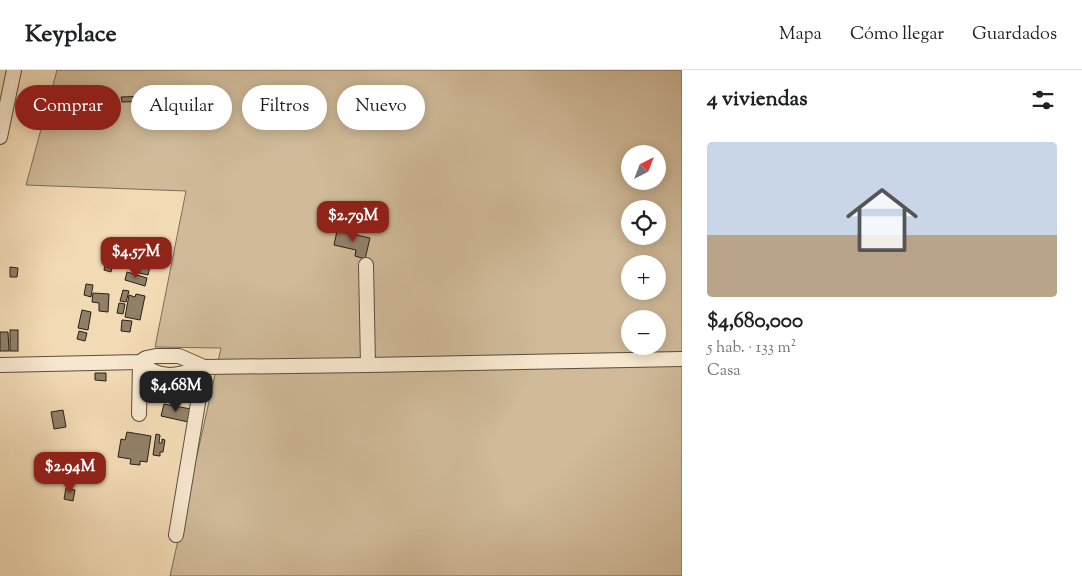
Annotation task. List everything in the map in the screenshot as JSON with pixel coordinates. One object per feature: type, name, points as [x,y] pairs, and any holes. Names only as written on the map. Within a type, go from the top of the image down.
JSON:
[{"type":"street","points":[[0,137],[14,70]]},
{"type":"street","points":[[366,265],[368,365]]},
{"type":"street","points":[[0,365],[140,362],[146,358],[156,356],[179,356],[204,367]]},
{"type":"street","points":[[140,362],[148,370],[165,375],[178,376],[204,367],[682,358]]},
{"type":"street","points":[[139,414],[140,362]]},
{"type":"street","points":[[176,535],[204,367]]},
{"type":"shaded area","points":[[57,70],[682,70],[682,576],[170,576],[221,348],[155,347],[186,191],[26,185],[41,130],[121,130],[121,85],[53,85]]},
{"type":"building","points":[[121,97],[131,97],[131,102],[122,102]]},
{"type":"building","points":[[364,211],[378,213],[376,224],[362,222]]},
{"type":"building","points":[[337,231],[370,238],[365,259],[355,256],[356,250],[334,245]]},
{"type":"building","points":[[144,251],[153,253],[148,275],[139,273]]},
{"type":"building","points":[[106,261],[113,263],[111,272],[104,270]]},
{"type":"building","points":[[10,267],[18,268],[17,277],[10,277]]},
{"type":"building","points":[[127,272],[147,278],[145,286],[125,280]]},
{"type":"building","points":[[86,284],[93,285],[91,297],[84,295]]},
{"type":"building","points":[[123,290],[129,291],[126,302],[120,301]]},
{"type":"building","points":[[93,293],[109,294],[108,312],[99,311],[99,303],[92,302]]},
{"type":"building","points":[[136,294],[145,296],[140,320],[125,317],[129,295],[135,297]]},
{"type":"building","points":[[119,303],[125,304],[123,314],[117,313]]},
{"type":"building","points":[[82,310],[91,312],[88,330],[78,328]]},
{"type":"building","points":[[122,320],[132,321],[130,332],[121,331]]},
{"type":"building","points":[[10,330],[18,330],[18,351],[10,351]]},
{"type":"building","points":[[79,331],[87,333],[85,341],[77,339]]},
{"type":"building","points":[[0,332],[8,332],[9,351],[0,351]]},
{"type":"building","points":[[95,373],[106,373],[106,381],[95,380]]},
{"type":"building","points":[[164,404],[191,409],[188,422],[161,416]]},
{"type":"building","points":[[63,410],[66,427],[54,429],[51,412]]},
{"type":"building","points":[[127,432],[151,436],[147,462],[140,461],[140,465],[130,464],[131,459],[118,457],[121,439],[125,440]]},
{"type":"building","points":[[156,434],[160,435],[159,443],[162,443],[162,439],[165,440],[163,452],[160,452],[160,456],[153,455]]},
{"type":"building","points":[[66,488],[75,490],[73,501],[64,499]]}]
